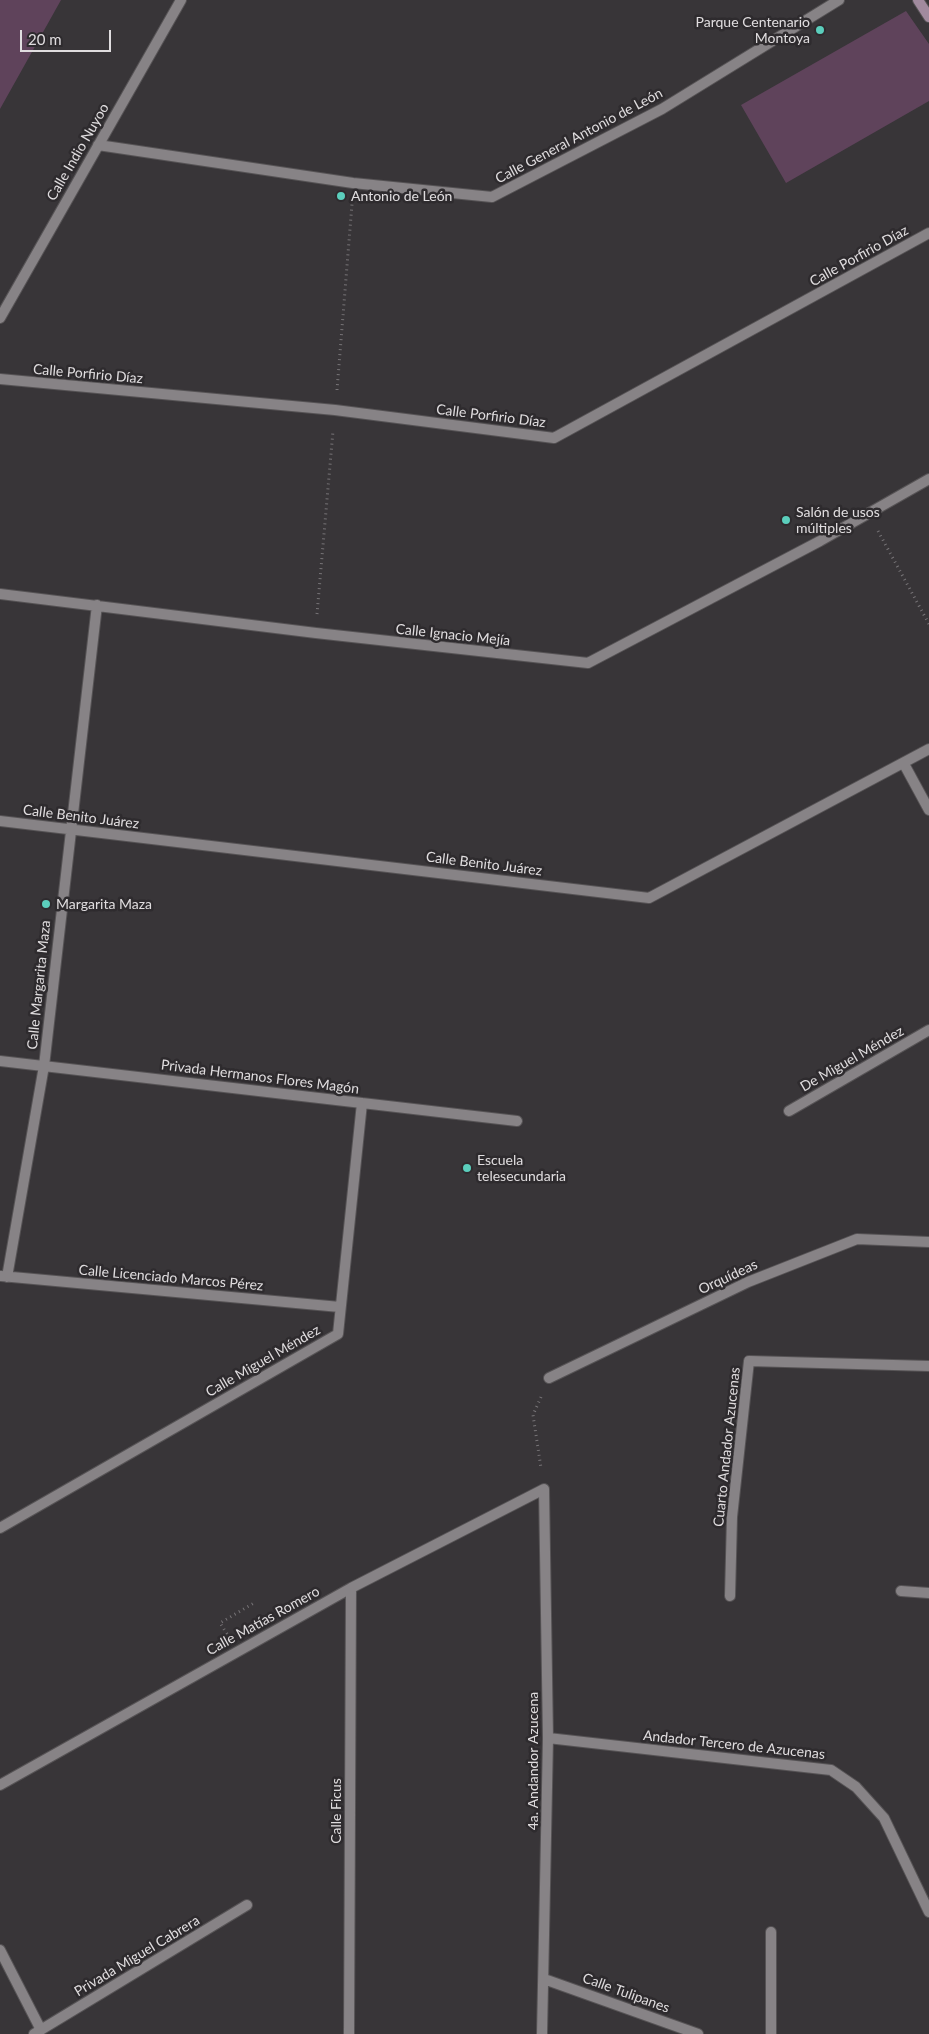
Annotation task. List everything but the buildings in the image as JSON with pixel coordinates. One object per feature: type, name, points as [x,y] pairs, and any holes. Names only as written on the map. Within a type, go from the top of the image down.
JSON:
[{"type":"street","name":"Calle Indio Nuyoo","points":[[0,318],[181,0]]},
{"type":"street","name":"Calle General Antonio de León","points":[[98,145],[353,183],[492,197],[662,108],[839,0]]},
{"type":"street","points":[[918,0],[929,17]]},
{"type":"street","name":"Calle Porfirio Díaz","points":[[0,379],[335,410],[554,438],[929,233]]},
{"type":"street","name":"Calle Ignacio Mejía","points":[[0,594],[316,633],[588,663],[820,541],[929,479]]},
{"type":"street","name":"Calle Margarita Maza","points":[[2,1278],[44,1066],[97,605]]},
{"type":"street","name":"Calle Benito Juárez","points":[[0,821],[649,898],[929,749]]},
{"type":"street","points":[[904,764],[929,810]]},
{"type":"street","name":"De Miguel Méndez","points":[[788,1111],[929,1030]]},
{"type":"street","name":"Privada Hermanos Flores Magón","points":[[0,1061],[517,1120]]},
{"type":"street","name":"Calle Miguel Méndez","points":[[0,1528],[338,1334],[362,1103]]},
{"type":"street","name":"Orquídeas","points":[[549,1378],[748,1282],[857,1239],[929,1242]]},
{"type":"street","name":"Calle Licenciado Marcos Pérez","points":[[2,1278],[340,1307]]},
{"type":"street","name":"Cuarto Andador Azucenas","points":[[730,1596],[732,1517],[749,1361],[929,1366]]},
{"type":"street","name":"Calle Matías Romero","points":[[0,1785],[351,1588],[544,1489]]},
{"type":"street","name":"4a. Andandor Azucena","points":[[542,2034],[548,1738],[544,1489]]},
{"type":"street","name":"Calle Ficus","points":[[349,2034],[351,1588]]},
{"type":"street","points":[[901,1592],[929,1593]]},
{"type":"street","name":"Andador Tercero de Azucenas","points":[[548,1738],[831,1770],[856,1787],[884,1818],[929,1912]]},
{"type":"street","name":"Privada Miguel Cabrera","points":[[38,2032],[247,1905]]},
{"type":"street","points":[[771,1932],[771,2034]]},
{"type":"street","points":[[0,1950],[38,2032]]},
{"type":"street","name":"Calle Tulipanes","points":[[544,1979],[698,2034]]},
{"type":"path","points":[[868,513],[929,624]]},
{"type":"path","points":[[544,1489],[533,1415],[549,1378]]},
{"type":"path","points":[[237,1652],[220,1623],[254,1603]]},
{"type":"shaded area","points":[[0,0],[61,0],[0,109]]},
{"type":"shaded area","points":[[906,11],[929,44],[929,101],[786,183],[741,105]]},
{"type":"place","name":"Parque Centenario Montoya","points":[[820,30]]},
{"type":"place","name":"Antonio de León","points":[[341,196]]},
{"type":"place","name":"Salón de usos múltiples","points":[[786,520]]},
{"type":"place","name":"Margarita Maza","points":[[46,904]]},
{"type":"place","name":"Escuela telesecundaria","points":[[467,1168]]}]
